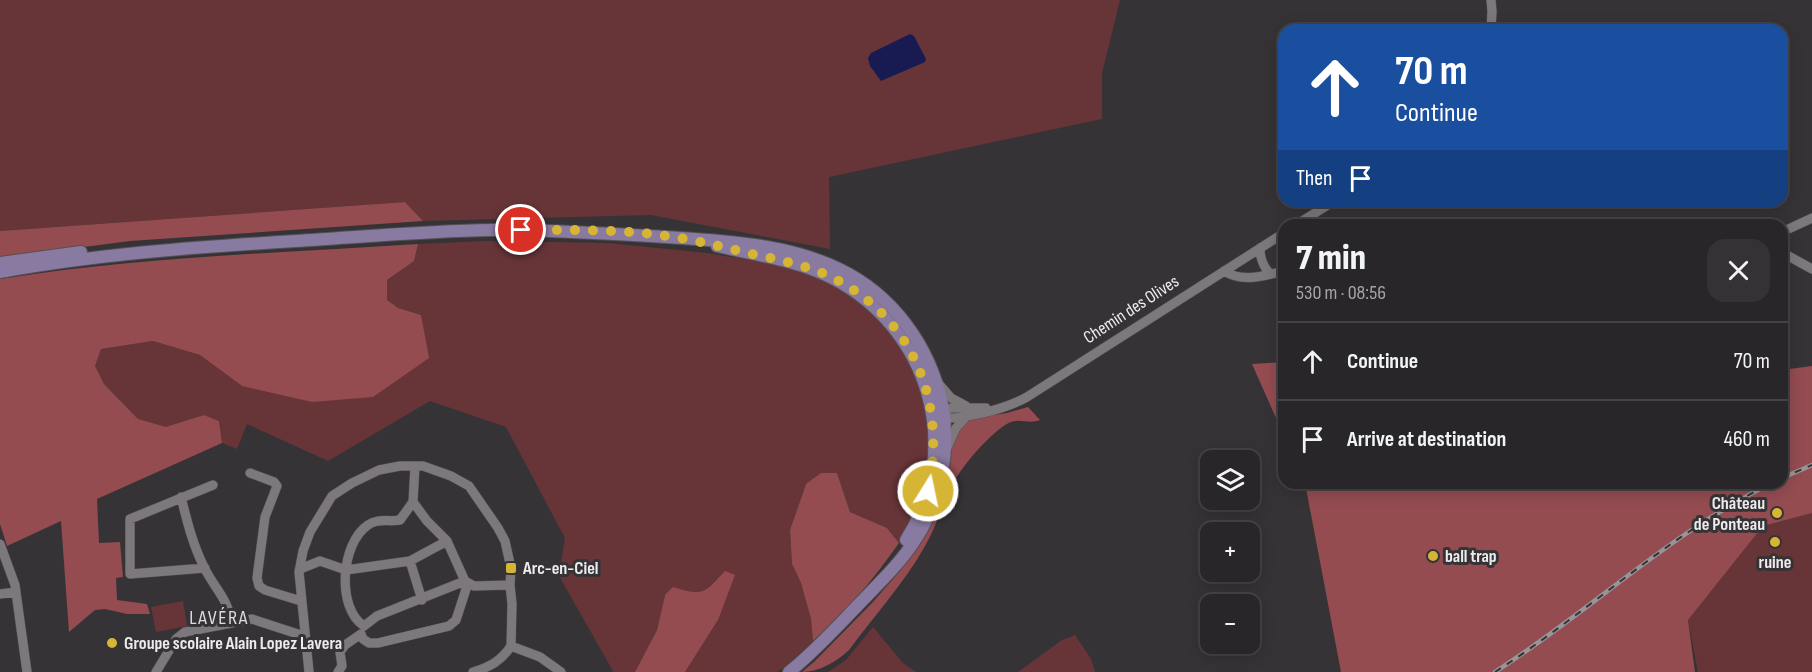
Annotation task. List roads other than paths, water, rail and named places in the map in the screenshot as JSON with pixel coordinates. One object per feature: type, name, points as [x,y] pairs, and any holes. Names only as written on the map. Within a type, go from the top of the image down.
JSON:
[{"type":"main road","points":[[0,263],[108,249],[175,249],[489,230],[586,232],[741,242],[817,259],[841,270],[876,293],[902,319],[923,350],[935,378],[944,453],[934,504],[915,542],[819,646],[789,672]]},
{"type":"main road","points":[[684,239],[810,268],[830,277],[870,301],[895,328],[912,353],[940,415],[928,491],[909,535],[876,586]]},
{"type":"main road","points":[[0,272],[175,249]]},
{"type":"street","points":[[1491,0],[1491,24]]},
{"type":"street","points":[[1306,219],[1324,207]]},
{"type":"street","points":[[1788,229],[1812,218]]},
{"type":"street","name":"Chemin des Olives","points":[[940,415],[951,408],[967,412],[995,408],[1027,397],[1278,237]]},
{"type":"street","points":[[1260,248],[1264,268],[1270,274]]},
{"type":"street","points":[[1788,256],[1812,269]]},
{"type":"street","points":[[1224,271],[1235,277],[1248,278],[1278,272]]},
{"type":"street","points":[[935,378],[951,398],[967,412],[944,453]]},
{"type":"street","points":[[309,672],[301,602],[300,568],[310,532],[332,496],[352,483],[379,471],[400,466],[423,466],[451,476],[469,486],[505,541],[511,568],[510,646],[503,658],[489,667],[473,672]]},
{"type":"street","points":[[415,466],[413,502],[400,520],[376,520],[366,526],[357,536],[349,553],[346,570],[346,601],[363,630],[363,639],[369,643],[378,643],[449,626],[456,620],[467,582]]},
{"type":"street","points":[[250,473],[274,482],[277,486],[266,517],[258,578],[259,586],[301,602]]},
{"type":"street","points":[[205,568],[130,574],[130,519],[213,485]]},
{"type":"street","points":[[181,497],[191,536],[205,568],[230,609],[231,623]]},
{"type":"street","points":[[413,502],[427,522],[447,541],[467,582],[474,586],[510,585]]},
{"type":"street","points":[[300,568],[320,561],[346,570],[410,561],[447,541]]},
{"type":"street","points":[[0,544],[14,578],[27,672]]},
{"type":"street","points":[[410,561],[422,600]]},
{"type":"street","points":[[338,672],[342,666],[340,652],[377,616],[467,582]]},
{"type":"street","points":[[0,594],[16,591]]},
{"type":"street","points":[[156,672],[163,658],[180,635],[185,632],[252,619],[304,636]]},
{"type":"street","points":[[510,646],[540,657],[561,672]]},
{"type":"railway","points":[[1788,475],[1812,465]]},
{"type":"railway","points":[[1495,672],[1530,649],[1699,525],[1761,489]]},
{"type":"place","name":"Château de Ponteau","points":[[1777,513]]},
{"type":"place","name":"ruine","points":[[1775,542]]},
{"type":"place","name":"ball trap","points":[[1433,556]]},
{"type":"place","name":"Arc-en-Ciel","points":[[511,568]]},
{"type":"place","name":"Groupe scolaire Alain Lopez Lavera","points":[[112,643]]},
{"type":"district","name":"LAVÉRA","points":[[219,617]]}]
